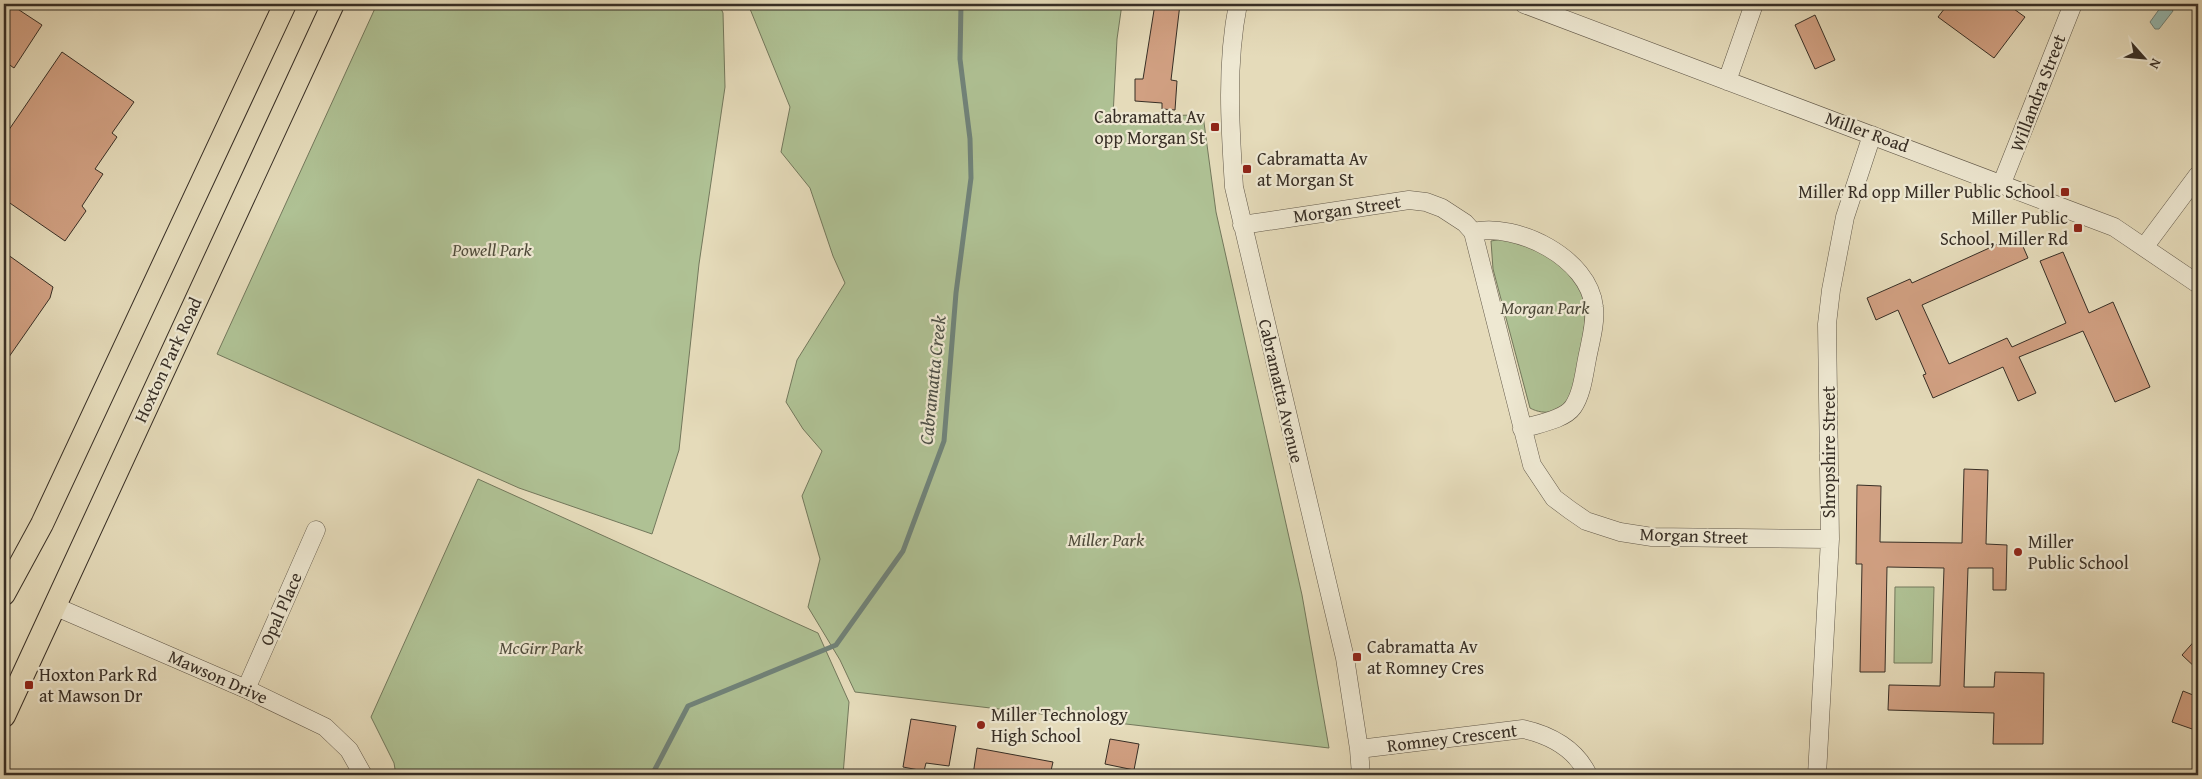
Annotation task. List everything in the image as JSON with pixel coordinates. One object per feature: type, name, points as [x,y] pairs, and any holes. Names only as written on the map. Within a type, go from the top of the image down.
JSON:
[{"type":"main road","points":[[4,594],[50,506],[285,4]]},
{"type":"main road","name":"Hoxton Park Road","points":[[4,716],[333,4]]},
{"type":"street","name":"Cabramatta Avenue","points":[[1238,4],[1231,49],[1230,126],[1234,187],[1345,658],[1359,749],[1360,775]]},
{"type":"street","name":"Miller Road","points":[[1524,4],[2002,183],[2114,227],[2145,246],[2198,284]]},
{"type":"street","points":[[1727,81],[1754,4]]},
{"type":"street","name":"Willandra Street","points":[[2002,183],[2073,4]]},
{"type":"street","name":"Shropshire Street","points":[[1817,775],[1830,539],[1827,324],[1845,217],[1872,135]]},
{"type":"street","points":[[2145,246],[2198,175]]},
{"type":"street","name":"Morgan Street","points":[[1242,225],[1409,200],[1442,208],[1465,223],[1473,232],[1482,260],[1532,466],[1554,498],[1586,521],[1620,532],[1652,537],[1830,539]]},
{"type":"street","points":[[1473,232],[1488,229],[1506,231],[1545,246],[1565,258],[1581,274],[1589,289],[1594,307],[1584,375],[1573,407],[1558,417],[1522,430]]},
{"type":"street","name":"Opal Place","points":[[246,689],[316,530]]},
{"type":"street","name":"Mawson Drive","points":[[54,606],[246,689],[324,727],[348,750],[362,775]]},
{"type":"street","name":"Romney Crescent","points":[[1359,749],[1523,729],[1539,732],[1570,750],[1584,766],[1588,775]]},
{"type":"green space","name":"Powell Park","points":[[377,4],[719,4],[723,13],[725,87],[699,264],[679,450],[652,534],[519,488],[217,354]]},
{"type":"green space","name":"Miller Park","points":[[748,4],[1122,4],[1117,39],[1113,116],[1203,115],[1216,212],[1302,595],[1329,748],[855,692],[840,660],[808,607],[820,559],[802,496],[822,451],[803,429],[786,402],[797,360],[845,283],[833,256],[810,188],[781,152],[790,107]]},
{"type":"green space","name":"Morgan Park","points":[[1502,239],[1535,249],[1559,260],[1570,272],[1584,298],[1584,331],[1574,389],[1569,402],[1554,411],[1542,412],[1530,408],[1493,269],[1491,241]]},
{"type":"green space","name":"McGirr Park","points":[[478,479],[818,633],[849,702],[843,775],[396,775],[394,763],[371,717]]},
{"type":"green space","points":[[1895,587],[1934,587],[1932,663],[1894,663]]},
{"type":"water","points":[[2163,4],[2170,5],[2173,11],[2159,29],[2155,29],[2150,22]]},
{"type":"building","points":[[4,4],[10,4],[42,25],[14,68],[4,61]]},
{"type":"building","points":[[1155,4],[1180,4],[1171,80],[1177,81],[1175,110],[1162,109],[1162,103],[1135,101],[1135,79],[1143,79]]},
{"type":"building","points":[[1948,4],[2007,4],[2025,17],[1994,58],[1938,17]]},
{"type":"building","points":[[1815,15],[1835,60],[1815,69],[1795,25]]},
{"type":"building","points":[[62,52],[134,102],[112,133],[117,137],[95,169],[103,174],[82,206],[86,211],[65,241],[4,199],[4,137]]},
{"type":"building","points":[[2018,235],[2028,258],[1922,305],[1949,364],[2007,338],[2012,347],[2066,323],[2040,261],[2063,252],[2089,313],[2113,302],[2150,387],[2115,402],[2083,331],[2019,357],[2036,393],[2018,401],[2003,367],[1933,398],[1923,375],[1926,374],[1898,310],[1876,320],[1867,298],[1910,279],[1912,283]]},
{"type":"building","points":[[4,252],[53,287],[50,298],[4,364]]},
{"type":"building","points":[[1964,469],[1988,470],[1986,544],[2007,545],[2006,590],[1993,590],[1993,568],[1968,568],[1964,687],[1994,687],[1995,672],[2044,673],[2043,744],[1993,744],[1994,713],[1888,710],[1889,685],[1940,686],[1944,568],[1887,567],[1885,672],[1860,672],[1862,564],[1856,564],[1857,485],[1881,486],[1880,542],[1962,543]]},
{"type":"building","points":[[2198,637],[2198,670],[2182,655]]},
{"type":"building","points":[[2183,691],[2198,697],[2198,731],[2172,722]]},
{"type":"building","points":[[911,719],[956,726],[949,766],[926,763],[924,771],[903,767]]},
{"type":"building","points":[[1110,739],[1139,744],[1134,770],[1105,764]]},
{"type":"building","points":[[977,748],[1053,762],[1050,775],[973,775]]},
{"type":"waterway","name":"Cabramatta Creek","points":[[652,775],[688,706],[836,645],[903,551],[944,441],[956,293],[971,178],[970,139],[960,59],[961,4]]},
{"type":"place","name":"Cabramatta Av opp Morgan St","points":[[1215,127]]},
{"type":"place","name":"Cabramatta Av at Morgan St","points":[[1247,169]]},
{"type":"place","name":"Miller Rd opp Miller Public School","points":[[2065,192]]},
{"type":"place","name":"Miller Public School, Miller Rd","points":[[2078,228]]},
{"type":"place","name":"Miller Public School","points":[[2018,552]]},
{"type":"place","name":"Cabramatta Av at Romney Cres","points":[[1357,657]]},
{"type":"place","name":"Hoxton Park Rd at Mawson Dr","points":[[29,685]]},
{"type":"place","name":"Miller Technology High School","points":[[981,725]]}]
